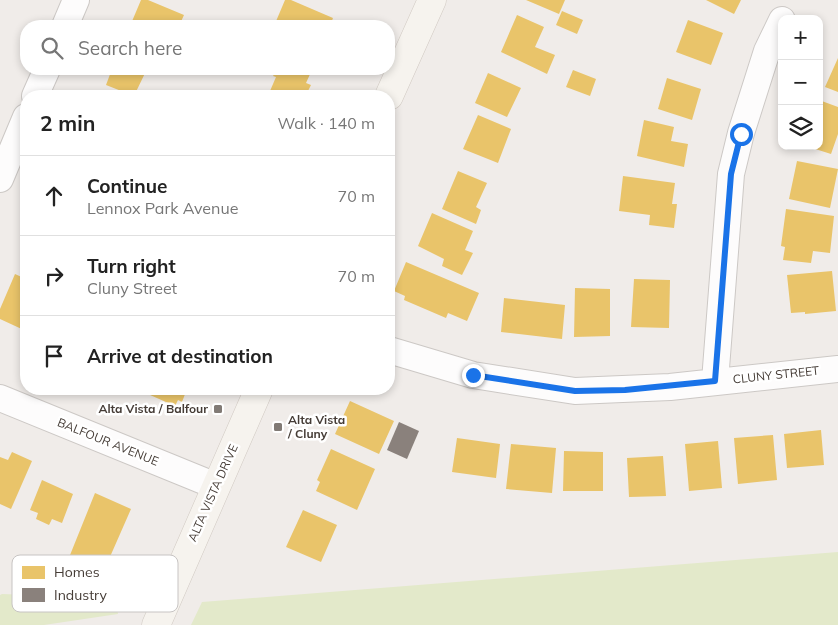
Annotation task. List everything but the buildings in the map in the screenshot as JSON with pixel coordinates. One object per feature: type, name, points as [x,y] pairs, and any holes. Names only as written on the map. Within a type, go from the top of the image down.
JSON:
[{"type":"street","points":[[68,20],[76,0]]},
{"type":"street","points":[[392,90],[432,0]]},
{"type":"street","points":[[784,15],[791,0]]},
{"type":"street","points":[[715,381],[731,174],[741,134],[767,51],[778,28]]},
{"type":"street","points":[[38,90],[44,75]]},
{"type":"street","points":[[0,179],[20,131]]},
{"type":"street","name":"CLUNY STREET","points":[[395,352],[473,375],[575,391],[625,390],[838,369]]},
{"type":"street","name":"ALTA VISTA DRIVE","points":[[178,574],[256,395]]},
{"type":"street","name":"BALFOUR AVENUE","points":[[0,398],[216,486]]},
{"type":"street","name":"ALTA VISTA DRIVE","points":[[156,625],[162,612]]},
{"type":"green space","points":[[838,552],[838,625],[191,625],[202,602]]},
{"type":"green space","points":[[12,594],[12,612],[118,612],[118,614],[44,625],[0,625],[0,595]]},
{"type":"place","name":"Alta Vista / Balfour","points":[[218,409]]},
{"type":"place","name":"Alta Vista / Cluny","points":[[278,427]]},
{"type":"route","points":[[473,375],[575,391],[670,387],[715,381],[731,174],[741,134]]}]
